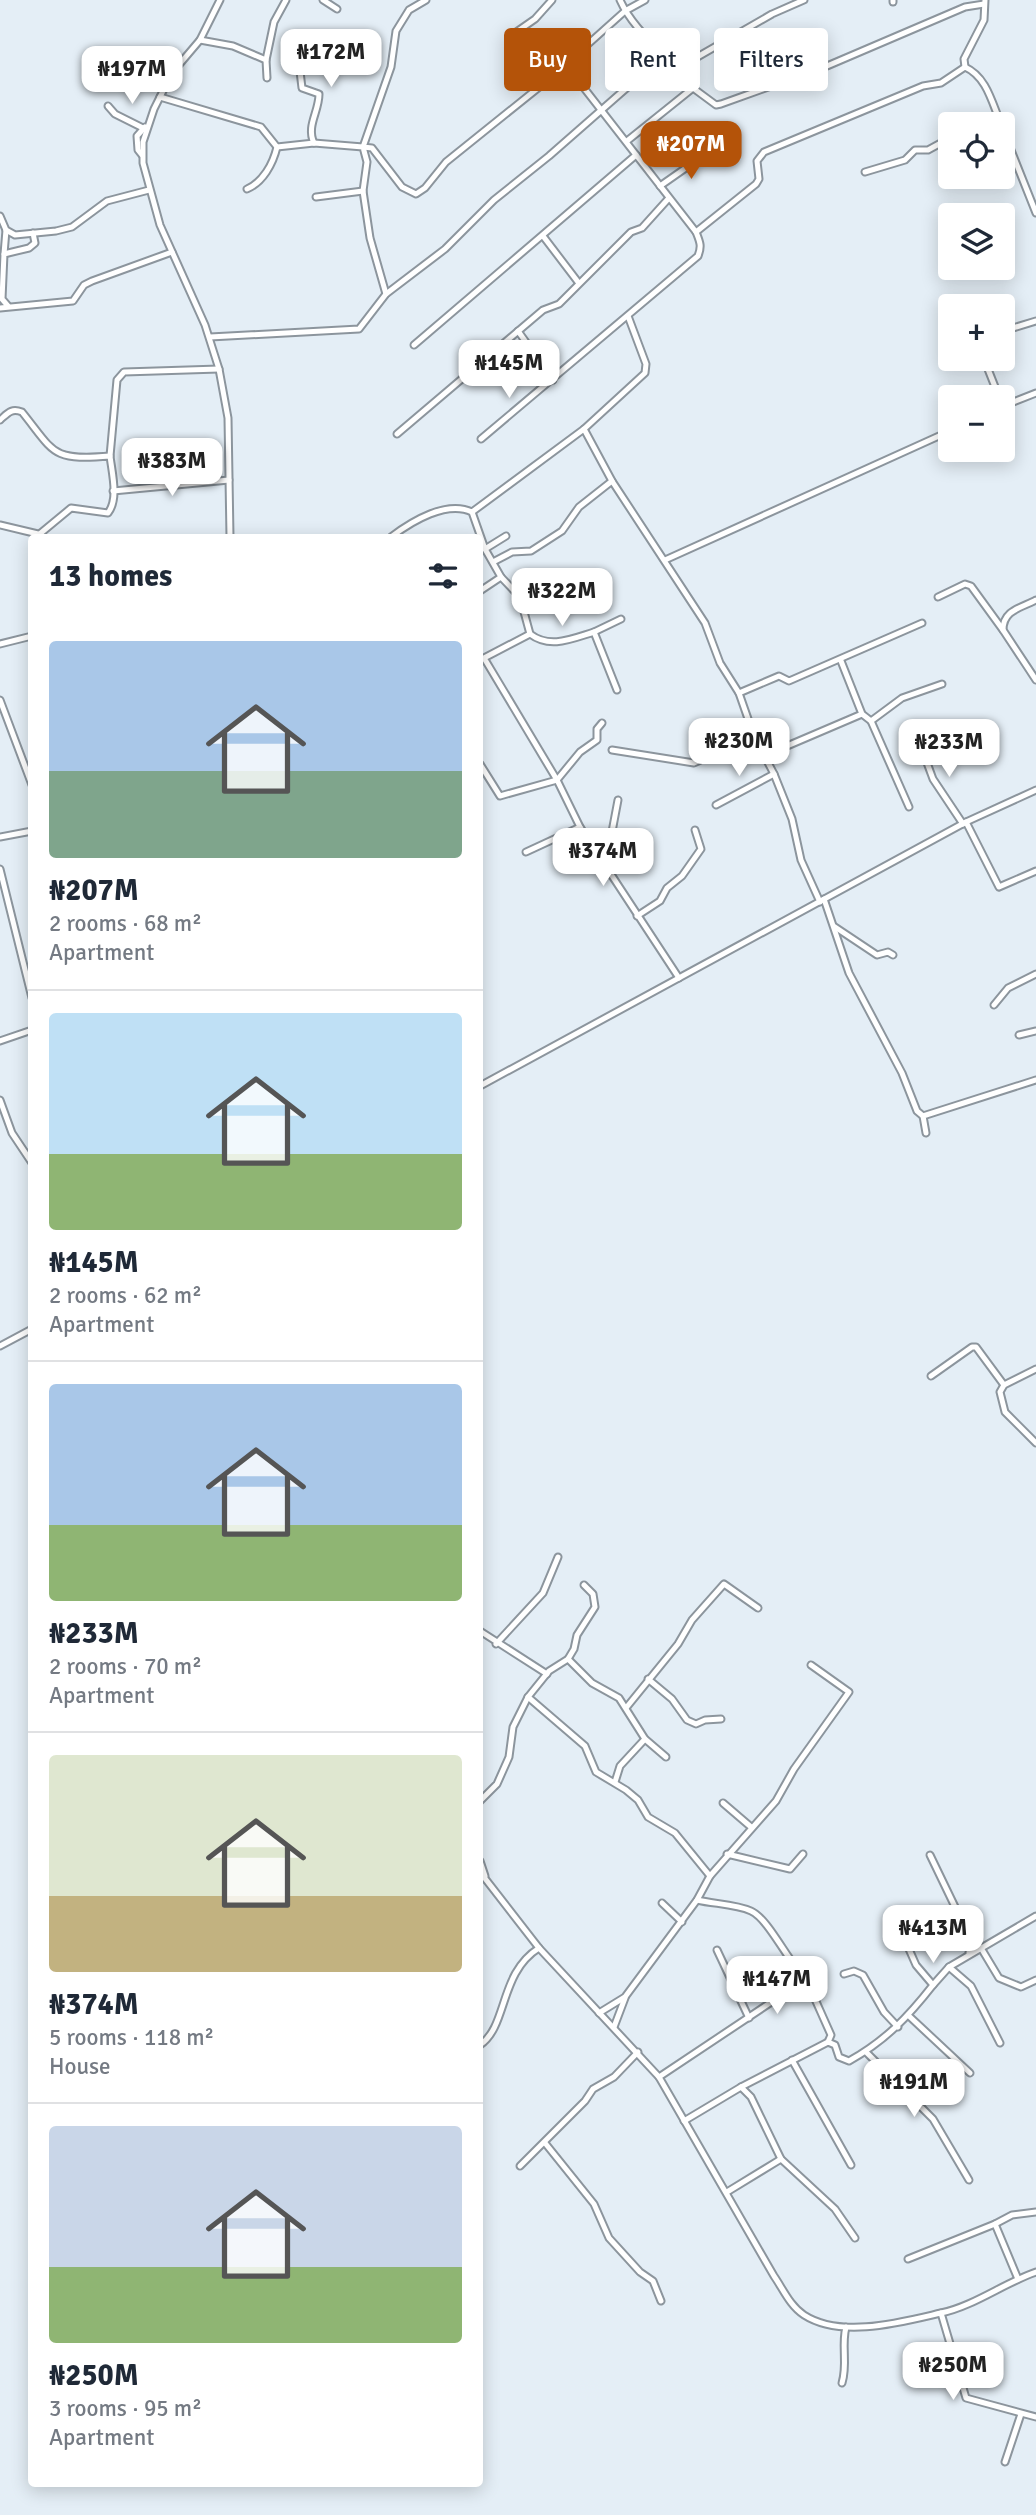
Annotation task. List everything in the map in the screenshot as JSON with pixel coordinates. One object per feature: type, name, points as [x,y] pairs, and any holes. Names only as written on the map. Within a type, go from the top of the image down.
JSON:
[{"type":"street","points":[[220,0],[200,40],[172,73],[145,127],[142,155],[149,190],[172,252],[210,337],[219,369],[228,418],[230,534]]},
{"type":"street","points":[[267,78],[266,60],[274,22],[286,0]]},
{"type":"street","points":[[323,0],[337,9]]},
{"type":"street","points":[[406,0],[412,7]]},
{"type":"street","points":[[386,295],[370,238],[363,191],[366,162],[363,147],[391,67],[396,31],[412,7],[426,0]]},
{"type":"street","points":[[522,28],[535,19],[552,0]]},
{"type":"street","points":[[620,0],[625,11],[639,28]]},
{"type":"street","points":[[591,42],[625,11],[645,0]]},
{"type":"street","points":[[700,55],[772,14],[804,0]]},
{"type":"street","points":[[697,91],[716,105],[721,104],[827,66],[965,7],[984,2],[984,20],[964,59],[965,67]]},
{"type":"street","points":[[200,40],[233,46],[266,60]]},
{"type":"street","points":[[306,49],[299,63],[302,88],[319,94],[318,109],[310,127],[314,143]]},
{"type":"street","points":[[965,67],[977,72],[996,112]]},
{"type":"street","points":[[696,232],[756,184],[759,179],[757,161],[764,152],[923,86],[933,86],[965,67]]},
{"type":"street","points":[[277,146],[314,143],[372,148],[402,187],[416,194],[425,188],[446,162],[534,91]]},
{"type":"street","points":[[481,439],[698,256],[701,243],[696,232],[587,91]]},
{"type":"street","points":[[210,337],[359,329],[386,295],[445,249],[494,200],[549,156],[622,91]]},
{"type":"street","points":[[627,142],[689,91]]},
{"type":"street","points":[[160,97],[261,127],[277,146]]},
{"type":"street","points":[[108,106],[115,114],[145,127]]},
{"type":"street","points":[[865,172],[905,160],[915,150],[928,150],[938,145]]},
{"type":"street","points":[[247,189],[256,185],[273,162],[277,146]]},
{"type":"street","points":[[414,345],[636,155]]},
{"type":"street","points":[[660,186],[690,165],[692,156]]},
{"type":"street","points":[[1015,160],[1036,213]]},
{"type":"street","points":[[6,230],[15,235],[72,227],[107,201],[149,190]]},
{"type":"street","points":[[316,197],[363,191]]},
{"type":"street","points":[[397,434],[543,310],[559,304],[578,282],[631,232],[642,228],[669,198]]},
{"type":"street","points":[[0,216],[6,230],[2,299],[8,306]]},
{"type":"street","points":[[4,254],[29,248],[35,243],[33,233]]},
{"type":"street","points":[[543,236],[578,282]]},
{"type":"street","points":[[0,307],[73,301],[84,285],[92,281],[172,252]]},
{"type":"street","points":[[472,512],[584,429],[645,373],[646,365],[628,316]]},
{"type":"street","points":[[1015,327],[1036,321]]},
{"type":"street","points":[[519,331],[552,380]]},
{"type":"street","points":[[39,534],[71,508],[108,513],[113,502],[110,456],[117,380],[124,372],[219,369]]},
{"type":"street","points":[[1015,401],[1036,393]]},
{"type":"street","points":[[0,419],[8,412],[17,410],[28,419],[47,447],[62,455],[110,456]]},
{"type":"street","points":[[584,429],[612,481],[705,623],[720,663],[739,693],[754,736],[774,774],[792,819],[801,860],[835,927],[837,945],[849,973],[902,1073],[917,1111],[923,1116],[926,1133]]},
{"type":"street","points":[[664,560],[938,436]]},
{"type":"street","points":[[113,491],[229,480]]},
{"type":"street","points":[[493,562],[512,552],[531,551],[562,531],[579,507],[612,481]]},
{"type":"street","points":[[397,534],[449,506],[472,512],[480,534]]},
{"type":"street","points":[[0,525],[30,534]]},
{"type":"street","points":[[485,549],[506,536]]},
{"type":"street","points":[[483,543],[501,577],[520,597],[530,634],[540,641],[555,643],[594,632],[621,619]]},
{"type":"street","points":[[483,589],[501,577]]},
{"type":"street","points":[[938,597],[965,584],[971,586],[1033,669],[1036,680]]},
{"type":"street","points":[[1003,630],[1003,622],[1009,612],[1036,600]]},
{"type":"street","points":[[739,693],[779,677],[789,681],[841,661],[922,623]]},
{"type":"street","points":[[594,632],[617,690]]},
{"type":"street","points":[[483,658],[530,634]]},
{"type":"street","points":[[0,644],[28,637]]},
{"type":"street","points":[[483,661],[557,780],[580,827],[679,978]]},
{"type":"street","points":[[841,661],[862,714],[872,721],[909,807]]},
{"type":"street","points":[[872,721],[902,698],[942,684]]},
{"type":"street","points":[[0,700],[28,774]]},
{"type":"street","points":[[766,755],[862,714]]},
{"type":"street","points":[[483,769],[500,796],[557,780],[580,752],[597,740],[597,729],[602,723]]},
{"type":"street","points":[[612,750],[694,763],[754,736]]},
{"type":"street","points":[[919,741],[933,779],[964,823],[999,887],[1036,871]]},
{"type":"street","points":[[716,805],[774,774]]},
{"type":"street","points":[[483,1084],[964,823],[1036,790]]},
{"type":"street","points":[[600,859],[611,837],[618,800]]},
{"type":"street","points":[[526,852],[580,827]]},
{"type":"street","points":[[637,916],[660,901],[667,888],[682,877],[701,849],[695,830]]},
{"type":"street","points":[[0,837],[28,832]]},
{"type":"street","points":[[0,869],[28,982]]},
{"type":"street","points":[[835,927],[877,955],[888,952],[893,955]]},
{"type":"street","points":[[994,1005],[1008,988],[1036,974]]},
{"type":"street","points":[[0,1041],[28,1031]]},
{"type":"street","points":[[1019,1035],[1036,1031]]},
{"type":"street","points":[[923,1116],[1036,1080]]},
{"type":"street","points":[[0,1100],[12,1133],[28,1157]]},
{"type":"street","points":[[0,1346],[28,1331]]},
{"type":"street","points":[[931,1376],[972,1347],[976,1347],[1004,1385]]},
{"type":"street","points":[[1036,1369],[1004,1385],[1000,1392],[1005,1412],[1036,1443]]},
{"type":"street","points":[[496,1644],[543,1593],[558,1557]]},
{"type":"street","points":[[626,1708],[678,1644],[692,1620],[724,1584],[758,1608]]},
{"type":"street","points":[[483,1798],[497,1784],[509,1757],[513,1727],[528,1697],[547,1674],[568,1659],[577,1634],[595,1607],[593,1594],[584,1585]]},
{"type":"street","points":[[483,1633],[496,1644],[547,1674]]},
{"type":"street","points":[[568,1659],[592,1683],[619,1698],[645,1739],[666,1756]]},
{"type":"street","points":[[614,2028],[625,1997],[682,1922],[710,1876],[776,1801],[794,1769],[849,1692],[811,1665]]},
{"type":"street","points":[[648,1679],[672,1699],[687,1720],[696,1724],[705,1720],[721,1719]]},
{"type":"street","points":[[528,1697],[585,1746],[596,1772],[615,1782],[638,1800],[648,1817],[675,1833],[710,1876]]},
{"type":"street","points":[[615,1782],[620,1766],[645,1739]]},
{"type":"street","points":[[723,1803],[751,1827]]},
{"type":"street","points":[[727,1854],[790,1868],[803,1854]]},
{"type":"street","points":[[930,1855],[971,1940],[969,1953]]},
{"type":"street","points":[[483,1873],[538,1948],[659,2077],[792,2304],[804,2315],[846,2327],[876,2327],[941,2313],[1036,2272]]},
{"type":"street","points":[[684,2121],[741,2087],[828,2042],[831,2035],[806,1979],[794,1969],[780,1944],[753,1911],[697,1900]]},
{"type":"street","points":[[662,1903],[682,1922]]},
{"type":"street","points":[[828,2042],[835,2045],[844,2061],[866,2052],[909,2016],[949,1967],[1036,1916]]},
{"type":"street","points":[[888,1927],[898,1927],[916,1965],[933,1985]]},
{"type":"street","points":[[483,2042],[495,2029],[507,1987],[530,1953],[538,1948]]},
{"type":"street","points":[[981,1948],[1004,1982],[1021,1987],[1036,1980]]},
{"type":"street","points":[[717,1950],[749,2018]]},
{"type":"street","points":[[949,1967],[971,1986],[1000,2043]]},
{"type":"street","points":[[844,1974],[854,1971],[863,1975],[884,2012],[898,2027]]},
{"type":"street","points":[[659,2077],[806,1979]]},
{"type":"street","points":[[599,2013],[625,1997]]},
{"type":"street","points":[[909,2016],[970,2073]]},
{"type":"street","points":[[520,2166],[545,2143],[593,2089],[614,2077],[638,2052]]},
{"type":"street","points":[[866,2052],[933,2119],[969,2180]]},
{"type":"street","points":[[792,2060],[851,2165]]},
{"type":"street","points":[[751,2097],[754,2080]]},
{"type":"street","points":[[741,2087],[751,2097],[781,2159],[835,2210],[855,2238]]},
{"type":"street","points":[[545,2143],[594,2204],[609,2238],[640,2272],[653,2281],[661,2301]]},
{"type":"street","points":[[727,2192],[781,2159]]},
{"type":"street","points":[[908,2259],[1012,2216],[1036,2212]]},
{"type":"street","points":[[995,2224],[1017,2279]]},
{"type":"street","points":[[941,2313],[966,2398],[1036,2417]]},
{"type":"street","points":[[842,2383],[845,2371],[842,2343],[846,2327]]},
{"type":"street","points":[[1005,2462],[1021,2414]]}]
